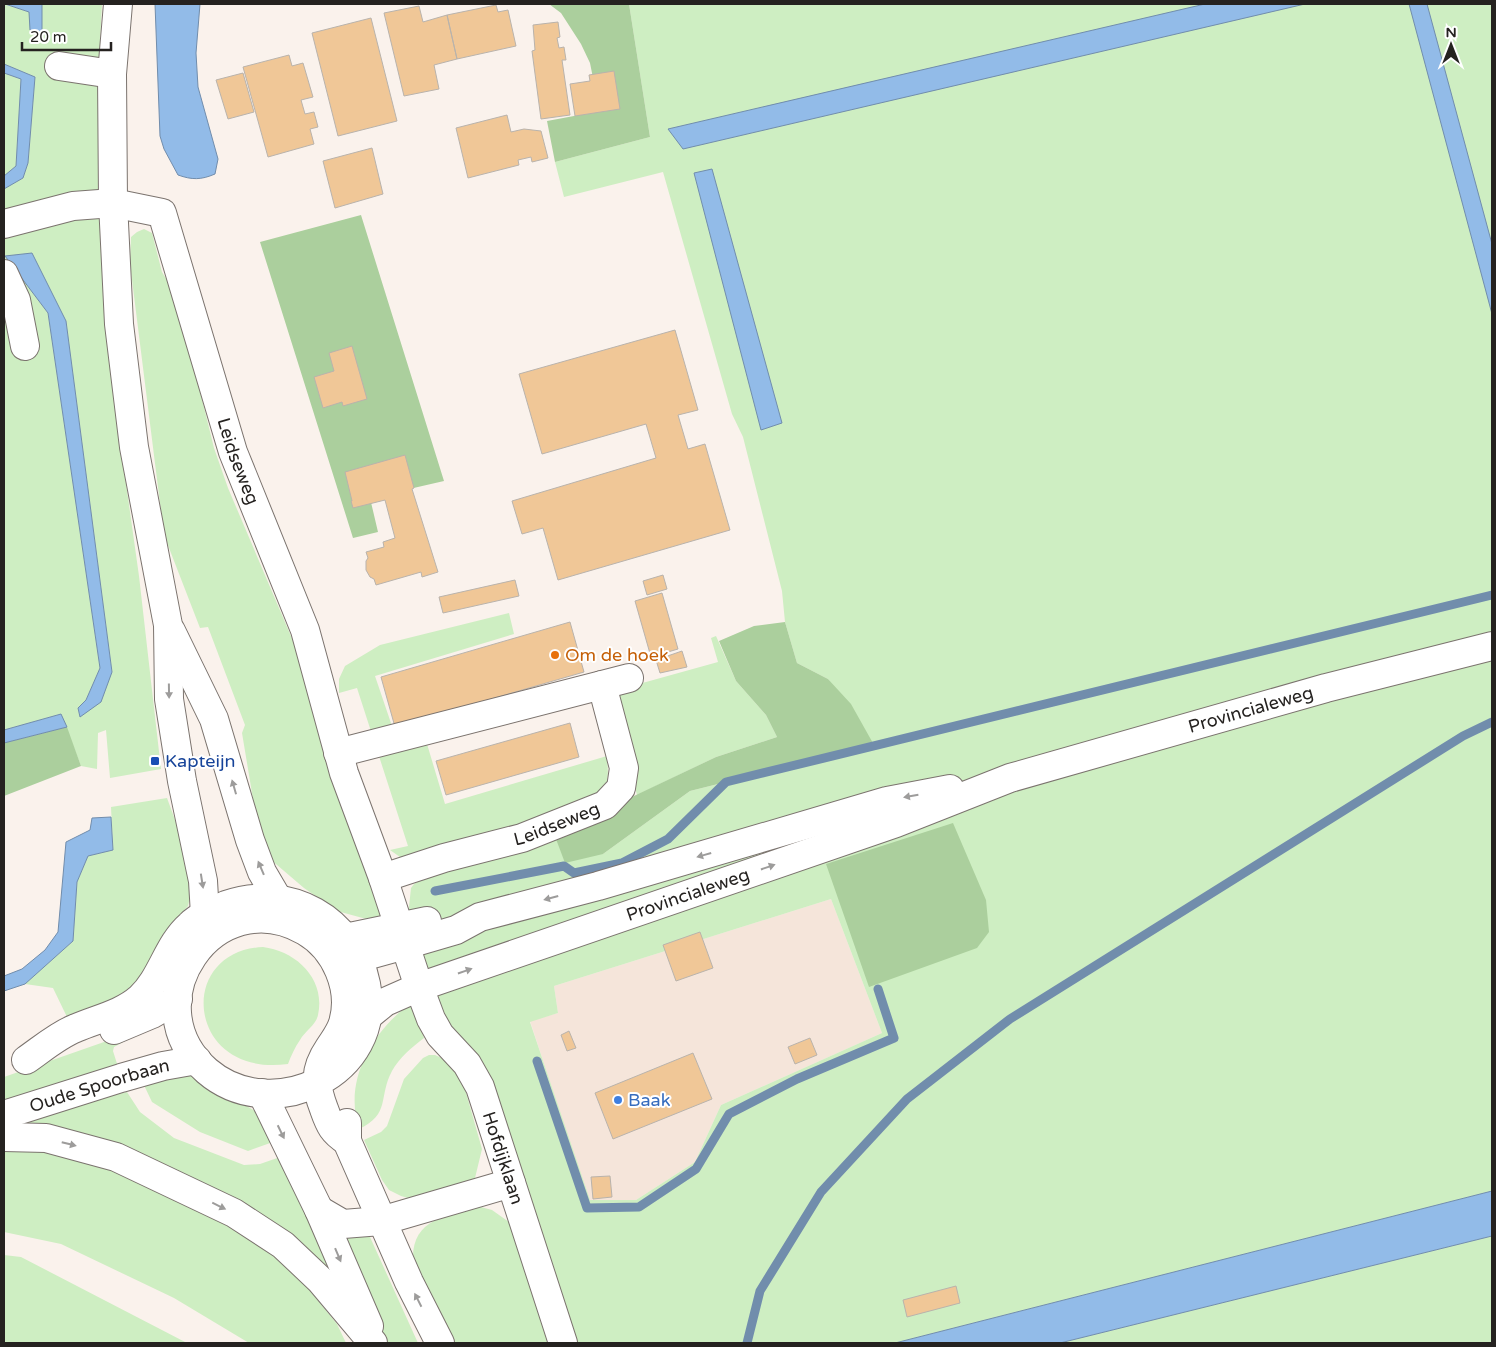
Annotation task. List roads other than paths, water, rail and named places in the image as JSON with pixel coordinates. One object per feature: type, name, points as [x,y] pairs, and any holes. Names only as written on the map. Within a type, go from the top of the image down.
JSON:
[{"type":"main road","points":[[118,4],[112,74],[113,203],[119,324],[132,428],[168,625],[169,699],[182,781],[203,881],[206,927]]},
{"type":"main road","points":[[59,66],[112,74]]},
{"type":"main road","points":[[4,224],[73,206],[113,203]]},
{"type":"main road","name":"Leidseweg","points":[[113,203],[162,213],[233,452],[305,630],[344,773],[383,878],[419,987]]},
{"type":"main road","points":[[4,274],[16,300],[25,346]]},
{"type":"main road","points":[[168,625],[214,719],[248,833],[262,872],[279,901]]},
{"type":"main road","name":"Provincialeweg","points":[[345,951],[402,936],[452,916],[480,917],[598,886],[887,801],[1010,778],[1326,688],[1492,646]]},
{"type":"main road","points":[[338,753],[629,678]]},
{"type":"main road","name":"Leidseweg","points":[[383,878],[444,858],[522,838],[604,805],[621,788],[624,768],[602,685]]},
{"type":"main road","name":"Provincialeweg","points":[[369,1015],[385,1002],[419,987],[896,824],[1010,778]]},
{"type":"main road","points":[[262,899],[279,901],[296,904],[320,914],[334,924],[345,951],[366,982],[369,998],[369,1015],[357,1048],[347,1062],[325,1078],[295,1090],[262,1093],[241,1090],[221,1081],[204,1068],[186,1042],[181,1032],[178,999],[182,976],[206,927],[220,908],[237,902],[262,899]]},
{"type":"main road","points":[[15,1064],[75,1036],[139,998],[149,989],[178,937],[195,920],[206,927],[226,927],[247,920],[280,920],[300,928],[318,941],[345,951]]},
{"type":"main road","points":[[325,1078],[318,1068],[327,1050],[338,1036],[347,1006],[341,972],[345,951]]},
{"type":"main road","name":"Hofdijklaan","points":[[419,987],[440,1035],[467,1064],[480,1087],[563,1343]]},
{"type":"main road","points":[[75,1036],[128,1025],[178,999]]},
{"type":"main road","name":"Oude Spoorbaan","points":[[4,1115],[163,1066],[197,1060]]},
{"type":"main road","points":[[325,1078],[318,1093],[334,1132],[347,1142],[409,1282],[440,1343]]},
{"type":"main road","points":[[262,1093],[319,1210],[375,1343]]},
{"type":"main road","points":[[4,1137],[46,1138],[116,1157],[234,1213],[284,1245],[320,1280],[375,1343]]},
{"type":"main road","points":[[319,1210],[343,1224],[381,1221],[512,1183]]},
{"type":"water","points":[[5,4],[42,4],[42,35],[30,30],[29,12]]},
{"type":"water","points":[[155,4],[200,4],[196,53],[198,87],[218,159],[215,174],[210,176],[197,179],[178,175],[164,149],[160,136]]},
{"type":"water","points":[[1205,4],[1305,4],[683,149],[668,129]]},
{"type":"water","points":[[1409,4],[1427,4],[1492,244],[1492,314]]},
{"type":"water","points":[[4,64],[35,77],[28,163],[23,178],[4,189],[4,176],[16,166],[21,79],[4,73]]},
{"type":"water","points":[[712,169],[782,423],[761,430],[694,173]]},
{"type":"water","points":[[32,253],[66,321],[112,672],[101,702],[80,717],[78,708],[86,700],[100,668],[48,313],[5,256]]},
{"type":"water","points":[[61,714],[67,727],[4,743],[4,730]]},
{"type":"water","points":[[111,817],[113,850],[88,856],[77,882],[73,941],[25,984],[4,991],[4,976],[22,969],[45,950],[58,932],[66,842],[90,830],[92,818]]},
{"type":"water","points":[[1492,1191],[1492,1236],[1060,1343],[895,1343]]},
{"type":"waterway","points":[[435,891],[564,866],[574,873],[622,863],[668,839],[726,782],[1492,595]]},
{"type":"waterway","points":[[747,1343],[760,1291],[821,1192],[907,1099],[1010,1019],[1463,736],[1492,722]]},
{"type":"waterway","points":[[537,1061],[587,1208],[639,1207],[696,1169],[729,1114],[797,1079],[894,1038],[878,989]]},
{"type":"place","name":"Om de hoek","points":[[555,655]]},
{"type":"place","name":"Kapteijn","points":[[155,761]]},
{"type":"place","name":"Baak","points":[[618,1100]]}]
